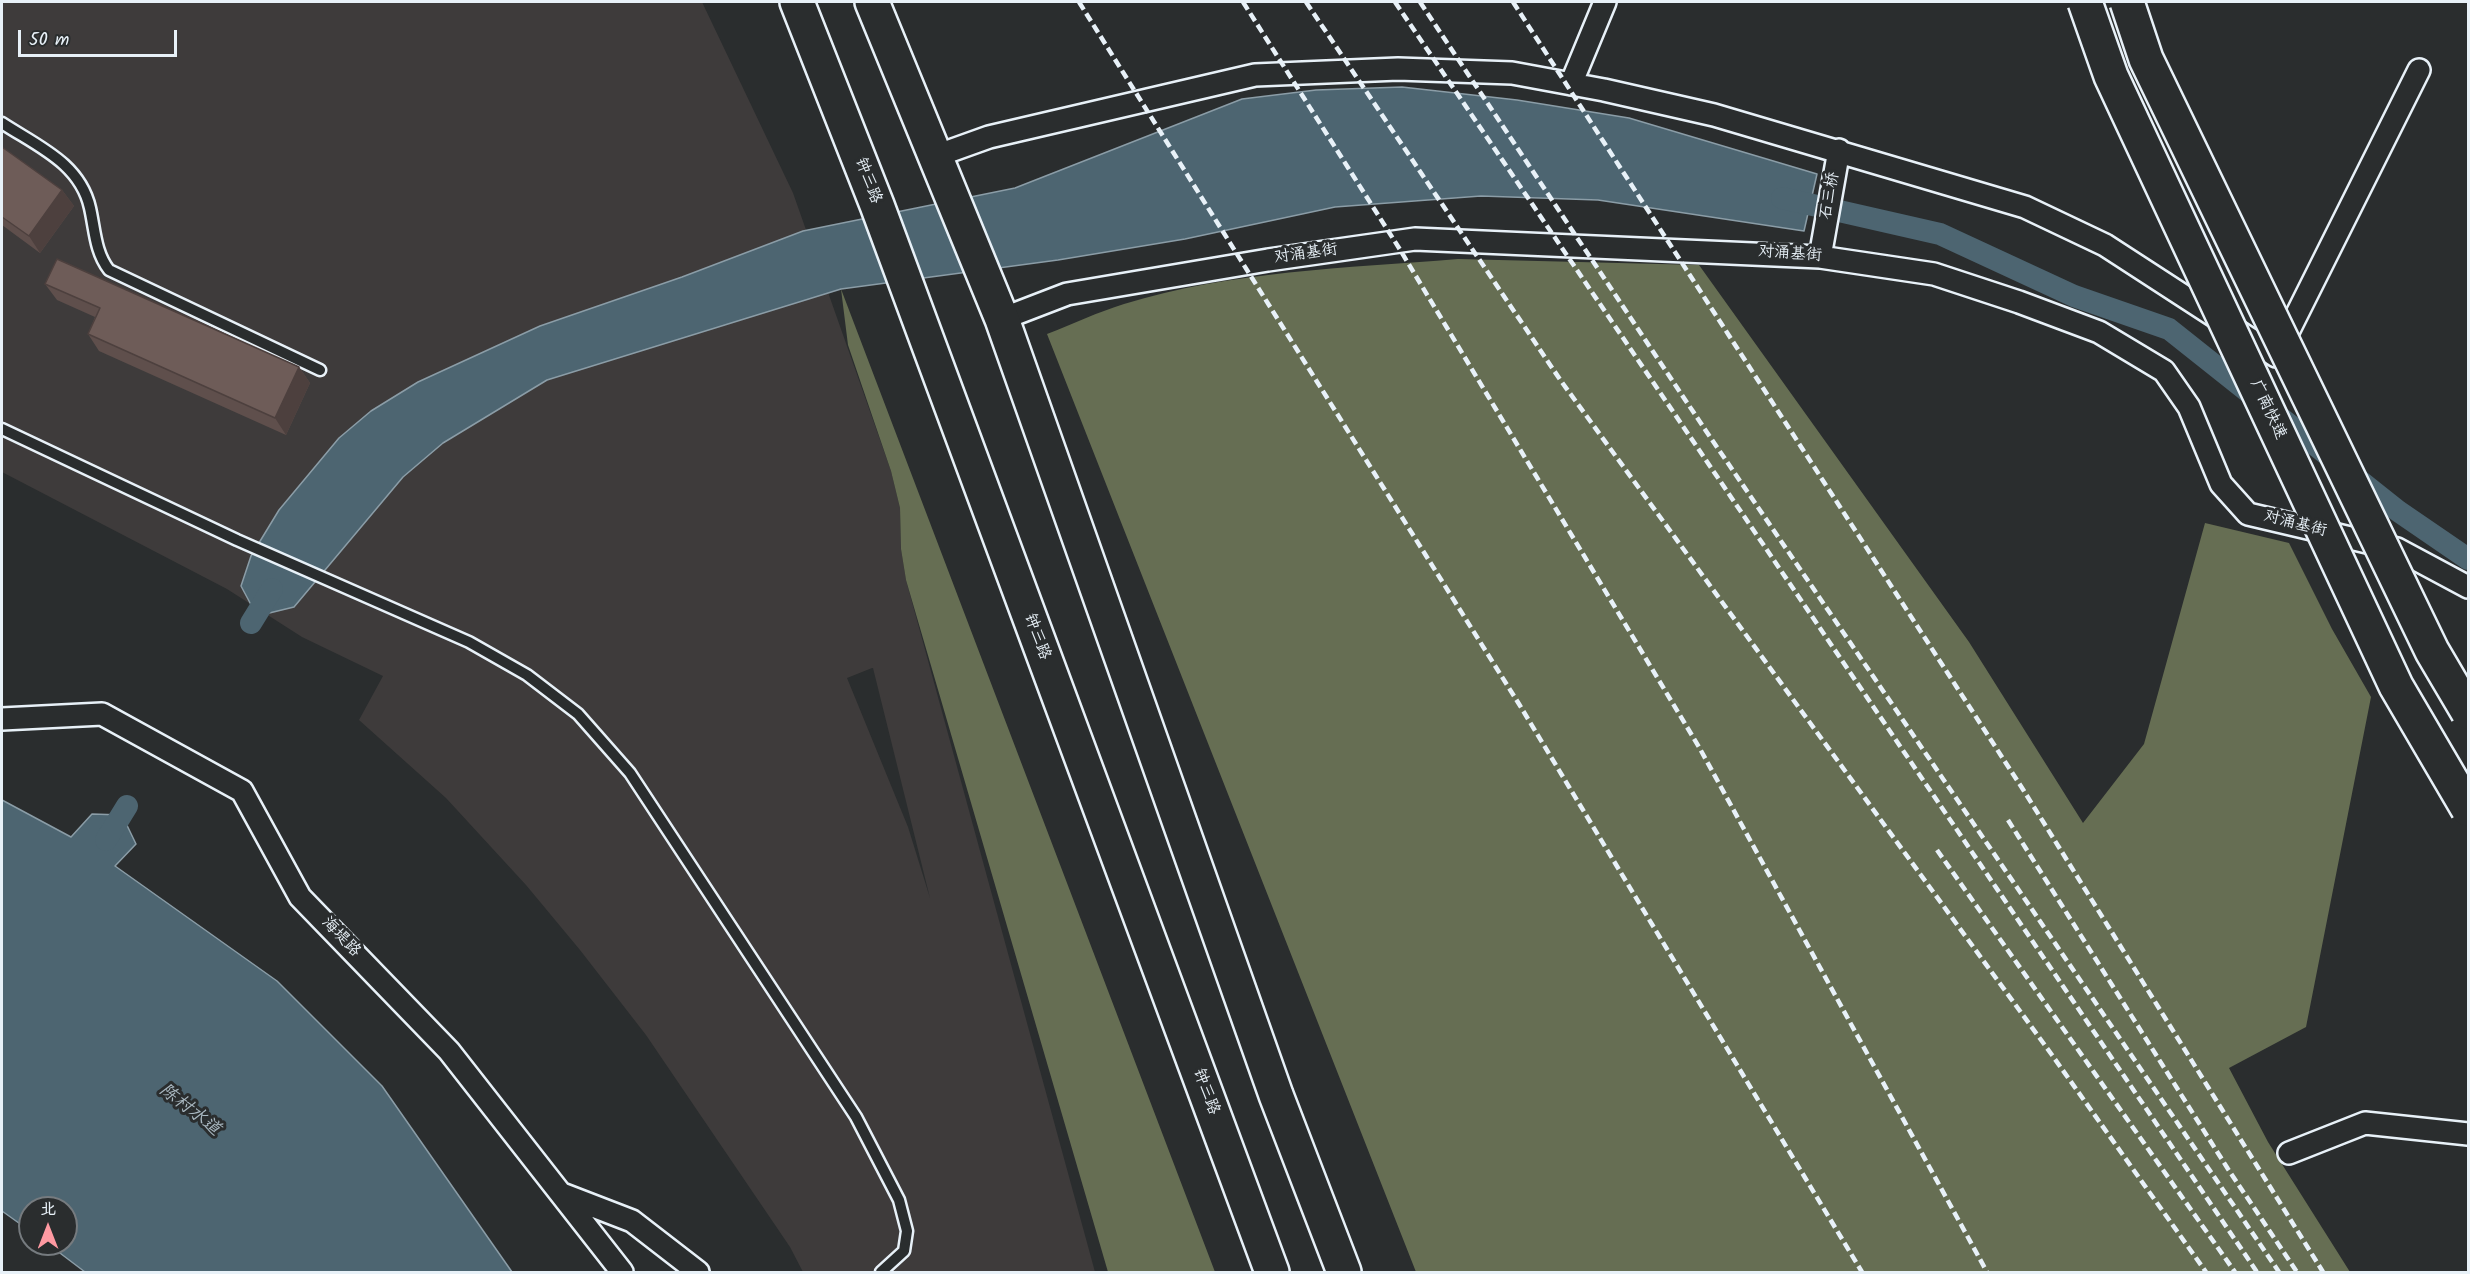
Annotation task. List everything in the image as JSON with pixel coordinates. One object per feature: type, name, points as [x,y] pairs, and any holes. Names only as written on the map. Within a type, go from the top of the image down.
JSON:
[{"type":"main road","name":"钟三路","points":[[797,2],[877,205],[1272,1272]]},
{"type":"main road","points":[[872,2],[1002,319],[1272,1084],[1344,1272]]},
{"type":"main road","name":"广南快速","points":[[2085,2],[2111,76],[2391,675],[2469,809]]},
{"type":"main road","points":[[2127,2],[2151,70],[2432,651],[2469,712]]},
{"type":"street","points":[[1571,84],[1605,2]]},
{"type":"street","points":[[936,156],[989,137],[1255,75],[1398,69],[1512,73],[1714,115],[1839,150],[2025,207],[2105,245],[2276,356],[2419,70]]},
{"type":"street","name":"石三桥","points":[[1821,249],[1839,150]]},
{"type":"street","name":"对涌基街","points":[[1002,319],[1067,294],[1268,260],[1415,239],[1821,249],[1934,274],[2019,302],[2098,332],[2164,371],[2189,407],[2221,484],[2248,514],[2397,549],[2469,587]]},
{"type":"street","name":"海堤路","points":[[2,719],[102,714],[242,791],[300,897],[450,1051],[622,1272]]},
{"type":"street","points":[[2289,1153],[2365,1123],[2469,1134]]},
{"type":"street","points":[[562,1194],[632,1221],[698,1272]]},
{"type":"lane","points":[[2,123],[65,164],[78,178],[90,206],[99,252],[109,270],[320,370]]},
{"type":"lane","points":[[2,429],[237,540],[500,658],[578,714],[608,745],[677,843],[850,1108],[872,1148],[899,1200],[907,1231],[904,1251],[881,1272]]},
{"type":"shaded area","points":[[2,2],[702,2],[793,193],[891,471],[900,508],[901,549],[906,580],[1095,1272],[803,1272],[790,1247],[646,1035],[580,950],[526,885],[446,798],[359,720],[383,676],[302,637],[227,589],[2,472]],"holes":[[[873,668],[930,898],[908,827],[847,678]]]},
{"type":"green space","points":[[1458,259],[1699,265],[1969,642],[2083,823],[2144,744],[2205,523],[2289,543],[2332,629],[2371,697],[2306,1027],[2229,1068],[2268,1142],[2350,1272],[1416,1272],[1047,334],[1124,304],[1206,284],[1289,272]]},
{"type":"green space","points":[[841,289],[1215,1272],[1108,1272],[906,580],[901,549],[900,508],[891,471],[848,345]]},
{"type":"water","points":[[1402,87],[1517,100],[1629,118],[1817,174],[1804,231],[1598,200],[1481,196],[1335,207],[1185,239],[1058,260],[841,289],[547,380],[443,443],[403,477],[294,607],[257,616],[241,586],[251,556],[279,510],[339,438],[371,411],[418,382],[540,326],[682,277],[803,231],[1015,188],[1242,99],[1316,90]]},
{"type":"water","name":"陈村水道","points":[[2,800],[71,837],[92,814],[122,815],[136,844],[115,866],[277,981],[382,1086],[512,1272],[85,1272],[64,1256],[78,1256],[78,1196],[18,1196],[18,1222],[2,1211]]},
{"type":"building","points":[[2,147],[62,190],[29,236],[2,217]]},
{"type":"building","points":[[57,259],[299,367],[275,418],[88,334],[100,308],[45,284]]},
{"type":"waterway","points":[[1782,198],[1940,234],[2074,296],[2169,329],[2398,511],[2468,559]]},
{"type":"waterway","points":[[251,623],[272,589]]},
{"type":"waterway","points":[[106,840],[127,806]]},
{"type":"railway","points":[[1079,2],[1519,704],[1862,1272]]},
{"type":"railway","points":[[1243,2],[1399,248],[1699,747],[1987,1272]]},
{"type":"railway","points":[[1306,2],[1561,381],[2052,1055],[2206,1272]]},
{"type":"railway","points":[[1395,2],[2257,1272]]},
{"type":"railway","points":[[1420,2],[1706,431],[2279,1272]]},
{"type":"railway","points":[[1513,2],[2024,791],[2323,1272]]},
{"type":"railway","points":[[2008,820],[2228,1169],[2297,1272]]},
{"type":"railway","points":[[1937,850],[2235,1272]]}]
